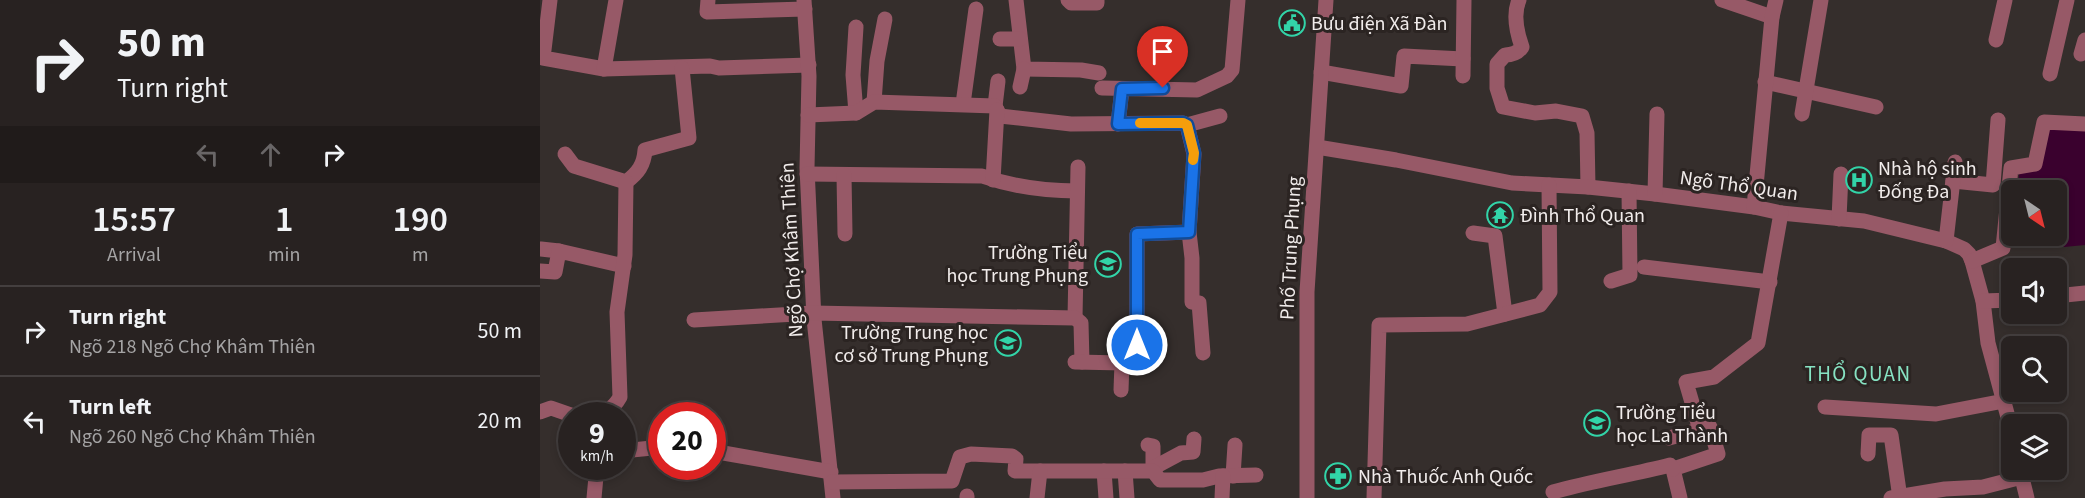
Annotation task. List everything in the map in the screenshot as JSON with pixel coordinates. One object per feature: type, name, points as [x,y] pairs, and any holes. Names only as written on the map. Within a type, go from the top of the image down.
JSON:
[{"type":"street","points":[[550,0],[543,37],[543,58],[604,69],[809,65]]},
{"type":"street","points":[[604,69],[616,0]]},
{"type":"street","points":[[708,0],[707,12],[805,4]]},
{"type":"street","points":[[1016,0],[1024,69],[1020,87]]},
{"type":"street","points":[[1068,0],[1071,3],[1097,3],[1097,0]]},
{"type":"street","points":[[1102,88],[1197,90],[1227,76],[1232,70],[1238,0]]},
{"type":"street","name":"Phố Trung Phụng","points":[[1307,498],[1307,292],[1326,0]]},
{"type":"street","points":[[1463,76],[1464,0]]},
{"type":"street","points":[[1519,0],[1516,6],[1517,26],[1522,47],[1520,51],[1505,56],[1497,64],[1497,88],[1503,107],[1535,113],[1556,111],[1582,116],[1587,133],[1588,187]]},
{"type":"street","points":[[1722,0],[1772,17]]},
{"type":"street","points":[[1754,207],[1765,82],[1776,0]]},
{"type":"street","points":[[1802,114],[1821,0]]},
{"type":"street","points":[[1996,40],[2005,0]]},
{"type":"street","points":[[2050,74],[2067,0]]},
{"type":"street","name":"Ngõ Chợ Khâm Thiên","points":[[805,4],[809,65],[807,174],[813,313],[833,498]]},
{"type":"street","points":[[963,104],[976,9]]},
{"type":"street","points":[[874,102],[877,61],[885,18]]},
{"type":"street","points":[[856,27],[853,75],[856,113]]},
{"type":"street","points":[[1000,39],[1020,39]]},
{"type":"street","points":[[1321,72],[1401,86],[1404,56],[1463,59]]},
{"type":"street","points":[[616,402],[620,397],[617,312],[624,266],[626,182],[638,172],[645,150],[689,138],[682,68]]},
{"type":"street","points":[[1024,69],[1081,70],[1099,73]]},
{"type":"street","points":[[993,180],[999,81]]},
{"type":"street","points":[[1765,82],[1876,107]]},
{"type":"street","points":[[1118,124],[1122,89]]},
{"type":"street","points":[[808,115],[856,113],[874,102],[963,104],[996,108]]},
{"type":"street","points":[[996,108],[1000,116],[1059,123],[1183,123],[1187,125],[1220,116]]},
{"type":"street","points":[[1655,194],[1657,114]]},
{"type":"street","points":[[1953,181],[1993,185],[1998,120]]},
{"type":"street","points":[[2001,390],[1988,343],[1983,301],[1972,261],[2003,248],[2011,168],[2036,164],[2044,122],[2085,124]]},
{"type":"street","points":[[1187,125],[1194,153],[1189,232],[1192,258],[1192,302],[1199,303],[1203,353]]},
{"type":"street","name":"Ngõ Thổ Quan","points":[[1317,147],[1512,183],[1629,191],[1754,207],[1781,213],[1864,221],[1946,241],[1964,249],[1970,254],[1972,261]]},
{"type":"street","points":[[565,154],[573,166],[626,182]]},
{"type":"street","points":[[1946,241],[1954,162]]},
{"type":"street","points":[[1075,318],[1078,167]]},
{"type":"street","points":[[807,174],[982,176],[1006,185],[1077,192]]},
{"type":"street","points":[[1839,219],[1841,174]]},
{"type":"street","points":[[844,175],[845,234]]},
{"type":"street","points":[[1374,498],[1380,325],[1467,324],[1540,305],[1550,292],[1549,185]]},
{"type":"street","points":[[1611,281],[1630,275],[1629,191]]},
{"type":"street","points":[[1700,430],[1686,382],[1714,377],[1758,343],[1781,213]]},
{"type":"street","points":[[1121,390],[1125,345],[1137,345],[1137,234],[1189,232]]},
{"type":"street","points":[[1473,233],[1495,236],[1505,314]]},
{"type":"street","points":[[541,249],[559,250],[624,266]]},
{"type":"street","points":[[540,271],[555,273],[559,250]]},
{"type":"street","points":[[1644,267],[1770,282]]},
{"type":"street","points":[[2067,295],[2085,293]]},
{"type":"street","points":[[1983,301],[2001,300]]},
{"type":"street","points":[[694,320],[813,313],[1075,318],[1081,323],[1078,362],[1122,363]]},
{"type":"street","points":[[1825,407],[1936,414],[2001,402]]},
{"type":"street","points":[[540,412],[551,408],[558,410]]},
{"type":"street","points":[[1669,438],[1710,427],[1718,454],[1673,469]]},
{"type":"street","points":[[1868,454],[1869,435],[1891,435],[1897,498],[1946,489],[1983,488],[2003,480]]},
{"type":"street","points":[[726,453],[831,477],[952,481],[960,458],[971,454],[1012,456],[1016,459],[1016,471],[1153,470],[1181,453],[1193,452],[1194,439]]},
{"type":"street","points":[[1148,445],[1154,446],[1153,470],[1160,480],[1203,480],[1256,475]]},
{"type":"street","points":[[1222,498],[1235,445]]},
{"type":"street","points":[[1553,492],[1576,492],[1670,465],[1680,498]]},
{"type":"street","points":[[1037,498],[1040,471]]},
{"type":"street","points":[[1104,471],[1106,498]]},
{"type":"street","points":[[1125,471],[1127,498]]},
{"type":"street","points":[[594,498],[596,480]]},
{"type":"street","points":[[2023,480],[2027,498]]},
{"type":"shaded area","points":[[2048,126],[2085,130],[2085,245],[2064,247],[2063,246],[2067,246],[2067,180],[2019,180],[2019,172],[2041,166]]},
{"type":"slow traffic","points":[[1140,123],[1183,123],[1187,125],[1192,140],[1193,160]]},
{"type":"place","name":"Bưu điện Xã Đàn","points":[[1292,23]]},
{"type":"place","name":"Nhà hộ sinh Đống Đa","points":[[1859,180]]},
{"type":"place","name":"Đình Thổ Quan","points":[[1500,215]]},
{"type":"place","name":"Trường Tiểu học Trung Phụng","points":[[1108,264]]},
{"type":"place","name":"Trường Trung học cơ sở Trung Phụng","points":[[1008,343]]},
{"type":"place","name":"Trường Tiểu học La Thành","points":[[1597,423]]},
{"type":"place","name":"Nhà Thuốc Anh Quốc","points":[[1338,476]]},
{"type":"district","name":"THỔ QUAN","points":[[1858,374]]},
{"type":"route","points":[[1137,345],[1137,234],[1189,232],[1194,153],[1187,125],[1183,123],[1118,124],[1122,89],[1163,88]]}]
